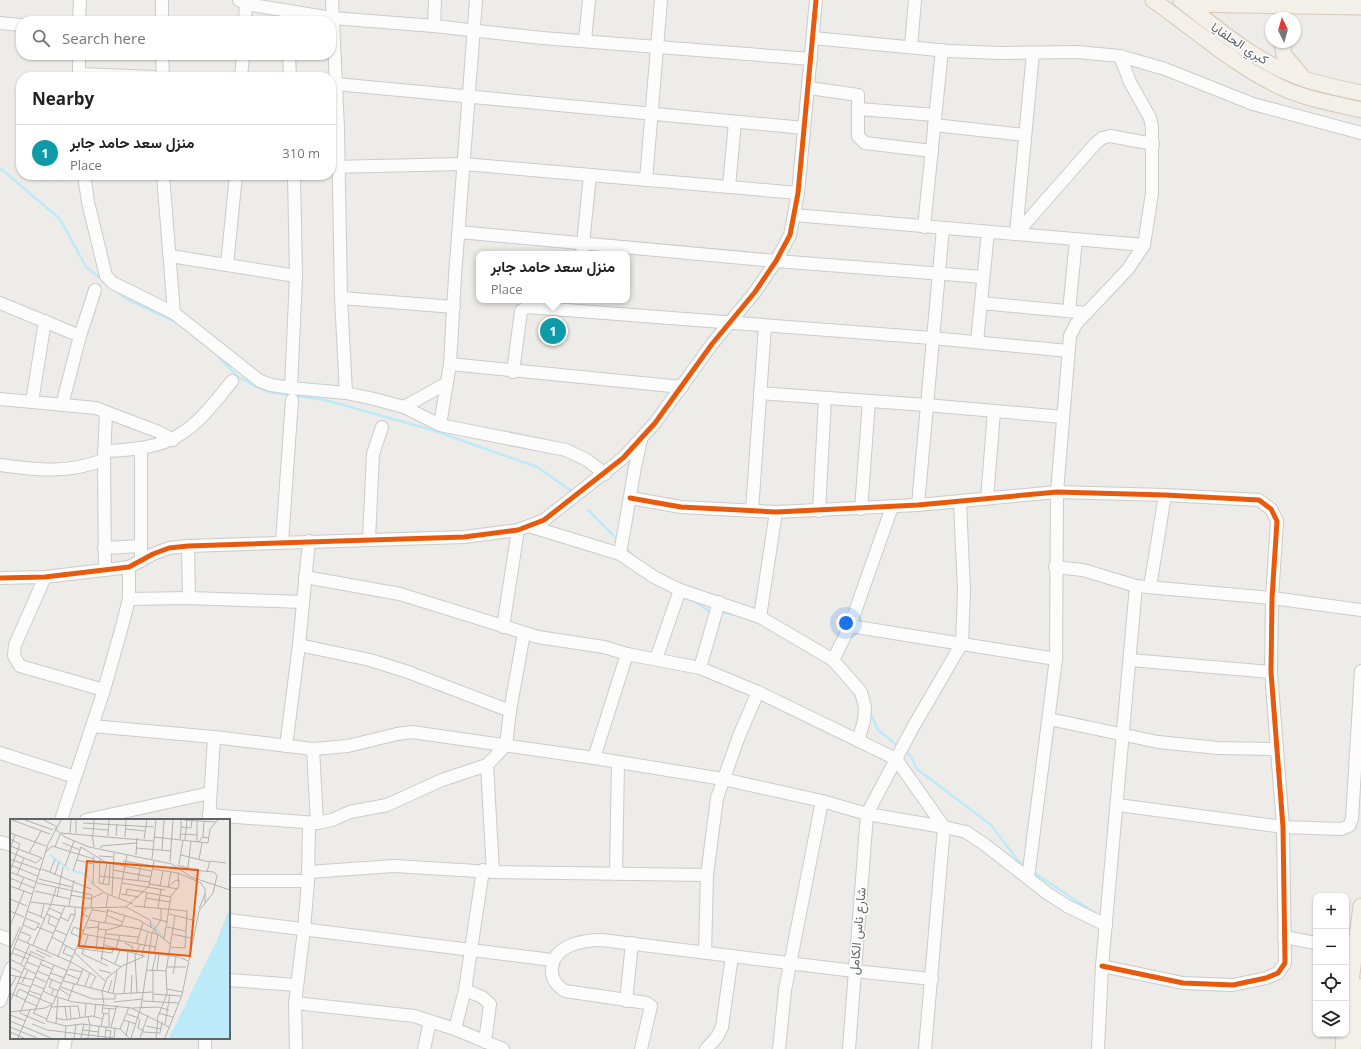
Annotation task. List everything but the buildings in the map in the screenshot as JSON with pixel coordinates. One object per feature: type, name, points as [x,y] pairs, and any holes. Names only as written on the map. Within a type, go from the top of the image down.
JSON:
[{"type":"main road","points":[[1153,0],[1235,62],[1289,90],[1361,110]]},
{"type":"main road","points":[[1183,2],[1309,7],[1361,7]]},
{"type":"main road","name":"كبري الحلفايا","points":[[1183,2],[1242,48],[1279,68],[1304,79],[1361,93]]},
{"type":"main road","points":[[1296,12],[1309,7]]},
{"type":"main road","points":[[1284,48],[1287,59],[1304,79]]},
{"type":"main road","points":[[1347,1001],[1351,949],[1361,906]]},
{"type":"main road","points":[[1354,1049],[1361,986]]},
{"type":"main road","points":[[1343,1049],[1344,1037]]},
{"type":"street","points":[[79,16],[80,0]]},
{"type":"street","points":[[162,0],[162,16]]},
{"type":"street","points":[[332,0],[332,16]]},
{"type":"street","points":[[434,26],[435,0]]},
{"type":"street","points":[[440,425],[450,364],[463,164],[476,0]]},
{"type":"street","points":[[585,40],[589,0]]},
{"type":"street","points":[[646,180],[661,0]]},
{"type":"street","points":[[0,578],[45,577],[128,567],[153,554],[169,548],[282,542],[464,537],[518,530],[532,527],[544,520],[605,474],[641,440],[712,344],[755,292],[776,261],[790,235],[798,193],[814,38],[816,0]]},
{"type":"street","points":[[911,47],[915,0]]},
{"type":"street","points":[[244,16],[243,2],[287,15],[302,16]]},
{"type":"street","points":[[336,18],[434,26],[542,38],[811,58]]},
{"type":"street","points":[[0,23],[16,25]]},
{"type":"street","points":[[814,38],[942,50],[1033,53],[1077,52],[1120,56],[1165,69],[1253,104],[1360,132]]},
{"type":"street","points":[[924,227],[942,50]]},
{"type":"street","points":[[1016,234],[1033,53]]},
{"type":"street","points":[[1028,878],[1056,659],[1055,567],[1057,492],[1070,336],[1076,324],[1128,269],[1144,245],[1152,193],[1153,144],[1150,118],[1130,82],[1120,56]]},
{"type":"street","points":[[78,60],[79,72]]},
{"type":"street","points":[[162,60],[162,72]]},
{"type":"street","points":[[241,72],[243,60]]},
{"type":"street","points":[[289,60],[290,72]]},
{"type":"street","points":[[335,60],[335,72]]},
{"type":"street","points":[[336,84],[804,128]]},
{"type":"street","points":[[808,88],[858,95],[858,136],[865,143],[932,151]]},
{"type":"street","points":[[859,109],[1025,135]]},
{"type":"street","points":[[729,187],[735,122]]},
{"type":"street","points":[[1016,234],[1095,144],[1102,138],[1110,136],[1153,144]]},
{"type":"street","points":[[336,167],[463,164],[798,193]]},
{"type":"street","points":[[582,249],[590,175]]},
{"type":"street","points":[[85,180],[101,262],[106,276],[113,283],[174,313],[252,376],[292,394],[346,393],[374,398],[404,407],[440,425],[566,450],[587,460],[605,474]]},
{"type":"street","points":[[163,180],[174,313]]},
{"type":"street","points":[[227,264],[235,180]]},
{"type":"street","points":[[282,542],[292,394],[296,276],[294,180]]},
{"type":"street","points":[[336,180],[346,393]]},
{"type":"street","points":[[795,215],[1144,245]]},
{"type":"street","points":[[918,505],[943,228]]},
{"type":"street","points":[[459,232],[582,249],[614,251]]},
{"type":"street","points":[[977,342],[988,232]]},
{"type":"street","points":[[1069,311],[1076,240]]},
{"type":"street","points":[[630,252],[776,261],[983,277]]},
{"type":"street","points":[[170,256],[296,276]]},
{"type":"street","points":[[62,405],[80,336],[95,290]]},
{"type":"street","points":[[342,298],[454,307]]},
{"type":"street","points":[[0,303],[80,336]]},
{"type":"street","points":[[981,303],[1087,313]]},
{"type":"street","points":[[513,372],[521,311],[523,308],[578,306],[729,324],[932,338],[1068,351]]},
{"type":"street","points":[[32,402],[44,321]]},
{"type":"street","points":[[752,511],[765,326]]},
{"type":"street","points":[[450,364],[513,372],[682,386]]},
{"type":"street","points":[[0,465],[34,470],[60,471],[76,468],[104,456],[173,440],[202,418],[232,381]]},
{"type":"street","points":[[404,407],[447,383]]},
{"type":"street","points":[[760,393],[1063,417]]},
{"type":"street","points":[[819,511],[825,398]]},
{"type":"street","points":[[0,399],[96,408],[159,432],[173,440]]},
{"type":"street","points":[[861,508],[869,401]]},
{"type":"street","points":[[105,570],[104,456],[106,412]]},
{"type":"street","points":[[986,499],[994,412]]},
{"type":"street","points":[[369,540],[373,454],[382,427]]},
{"type":"street","points":[[620,554],[641,440]]},
{"type":"street","points":[[141,448],[141,561]]},
{"type":"street","points":[[630,498],[681,507],[776,512],[892,507],[1057,492],[1165,495],[1259,500],[1270,509],[1277,521],[1272,598],[1272,672],[1283,827],[1285,962],[1278,973],[1266,978],[1233,985],[1183,983],[1102,966]]},
{"type":"street","points":[[1150,587],[1165,495]]},
{"type":"street","points":[[867,814],[962,644],[964,591],[960,502]]},
{"type":"street","points":[[833,660],[850,626],[892,507]]},
{"type":"street","points":[[760,617],[776,512]]},
{"type":"street","points":[[532,527],[620,554],[654,577],[680,590],[760,617],[833,660],[861,692],[865,706],[864,721],[858,741]]},
{"type":"street","points":[[503,627],[518,530]]},
{"type":"street","points":[[286,746],[299,645],[309,541]]},
{"type":"street","points":[[104,548],[141,546]]},
{"type":"street","points":[[188,546],[189,598]]},
{"type":"street","points":[[61,819],[104,690],[129,599],[128,567]]},
{"type":"street","points":[[1055,567],[1098,574],[1136,586],[1272,598],[1361,610]]},
{"type":"street","points":[[45,577],[15,645],[14,656],[20,666],[104,690]]},
{"type":"street","points":[[305,577],[400,594],[524,633],[604,647],[627,654],[700,668],[758,692],[896,760],[944,827],[925,1049]]},
{"type":"street","points":[[1098,1049],[1102,966],[1118,805],[1122,735],[1136,586]]},
{"type":"street","points":[[656,659],[680,590]]},
{"type":"street","points":[[129,599],[189,598],[302,602]]},
{"type":"street","points":[[700,668],[719,602]]},
{"type":"street","points":[[850,626],[1056,659]]},
{"type":"street","points":[[230,819],[313,823],[332,820],[350,812],[387,805],[442,780],[487,765],[506,745],[510,711],[524,633]]},
{"type":"street","points":[[299,645],[370,660],[408,672],[510,711]]},
{"type":"street","points":[[594,758],[627,654]]},
{"type":"street","points":[[1130,660],[1272,672]]},
{"type":"street","points":[[1118,805],[1283,827],[1342,829],[1349,826],[1352,819],[1361,671]]},
{"type":"street","points":[[705,953],[707,875],[717,798],[723,779],[758,692]]},
{"type":"street","points":[[1049,719],[1158,742],[1218,748],[1277,749]]},
{"type":"street","points":[[92,726],[214,737],[313,749],[348,746],[397,734],[412,732],[594,758],[723,779],[822,801],[867,814],[966,832],[1067,906],[1106,925]]},
{"type":"street","points":[[214,737],[209,818],[230,819]]},
{"type":"street","points":[[296,1049],[296,985],[304,930],[313,823],[313,749]]},
{"type":"street","points":[[0,753],[75,777]]},
{"type":"street","points":[[616,874],[618,762]]},
{"type":"street","points":[[455,1030],[465,990],[471,952],[488,871],[487,765]]},
{"type":"street","points":[[91,819],[210,794]]},
{"type":"street","points":[[779,1049],[785,990],[822,801]]},
{"type":"street","name":"شارع ناس الكامل","points":[[849,1049],[867,814]]},
{"type":"street","points":[[0,842],[10,845]]},
{"type":"street","points":[[230,881],[308,877],[394,866],[488,871],[707,875]]},
{"type":"street","points":[[230,920],[471,952],[552,960]]},
{"type":"street","points":[[0,936],[10,940]]},
{"type":"street","points":[[1284,937],[1313,942]]},
{"type":"street","points":[[641,1049],[652,1006],[647,1003],[565,991],[556,986],[552,974],[552,960],[558,953],[568,946],[602,940],[854,971],[932,979]]},
{"type":"street","points":[[626,1001],[632,943]]},
{"type":"street","points":[[706,1049],[717,1037],[722,1027],[732,956]]},
{"type":"street","points":[[0,1001],[10,971]]},
{"type":"street","points":[[230,980],[296,985]]},
{"type":"street","points":[[465,990],[482,997],[490,1004],[485,1042]]},
{"type":"street","points":[[295,1003],[395,1013],[430,1021],[500,1049]]},
{"type":"street","points":[[424,1049],[430,1021]]},
{"type":"street","points":[[64,1049],[66,1039]]},
{"type":"street","points":[[204,1049],[205,1039]]},
{"type":"waterway","points":[[0,168],[60,219],[86,267],[104,281]]},
{"type":"waterway","points":[[117,291],[125,298],[178,323]]},
{"type":"waterway","points":[[214,352],[238,377],[268,392],[325,400],[429,429],[537,467],[573,492]]},
{"type":"waterway","points":[[588,510],[619,541]]},
{"type":"waterway","points":[[625,547],[635,558]]},
{"type":"waterway","points":[[693,600],[707,610],[712,611]]},
{"type":"waterway","points":[[719,612],[736,615]]},
{"type":"waterway","points":[[869,710],[878,730],[898,746]]},
{"type":"waterway","points":[[905,752],[910,755],[917,769],[991,825],[1019,862],[1026,867]]},
{"type":"waterway","points":[[1033,872],[1096,914]]},
{"type":"cycle path","points":[[0,578],[45,577],[129,567],[153,554],[169,548],[188,546],[464,537],[518,530],[544,520],[623,458],[655,423],[712,344],[755,292],[776,261],[790,235],[798,193],[816,0]]},
{"type":"cycle path","points":[[630,498],[681,507],[776,512],[918,505],[1057,492],[1165,495],[1259,500],[1271,509],[1277,521],[1272,598],[1271,672],[1283,827],[1285,963],[1278,973],[1266,978],[1233,985],[1183,983],[1102,966]]},
{"type":"place","name":"منزل سعد حامد جابر","points":[[553,331]]}]
